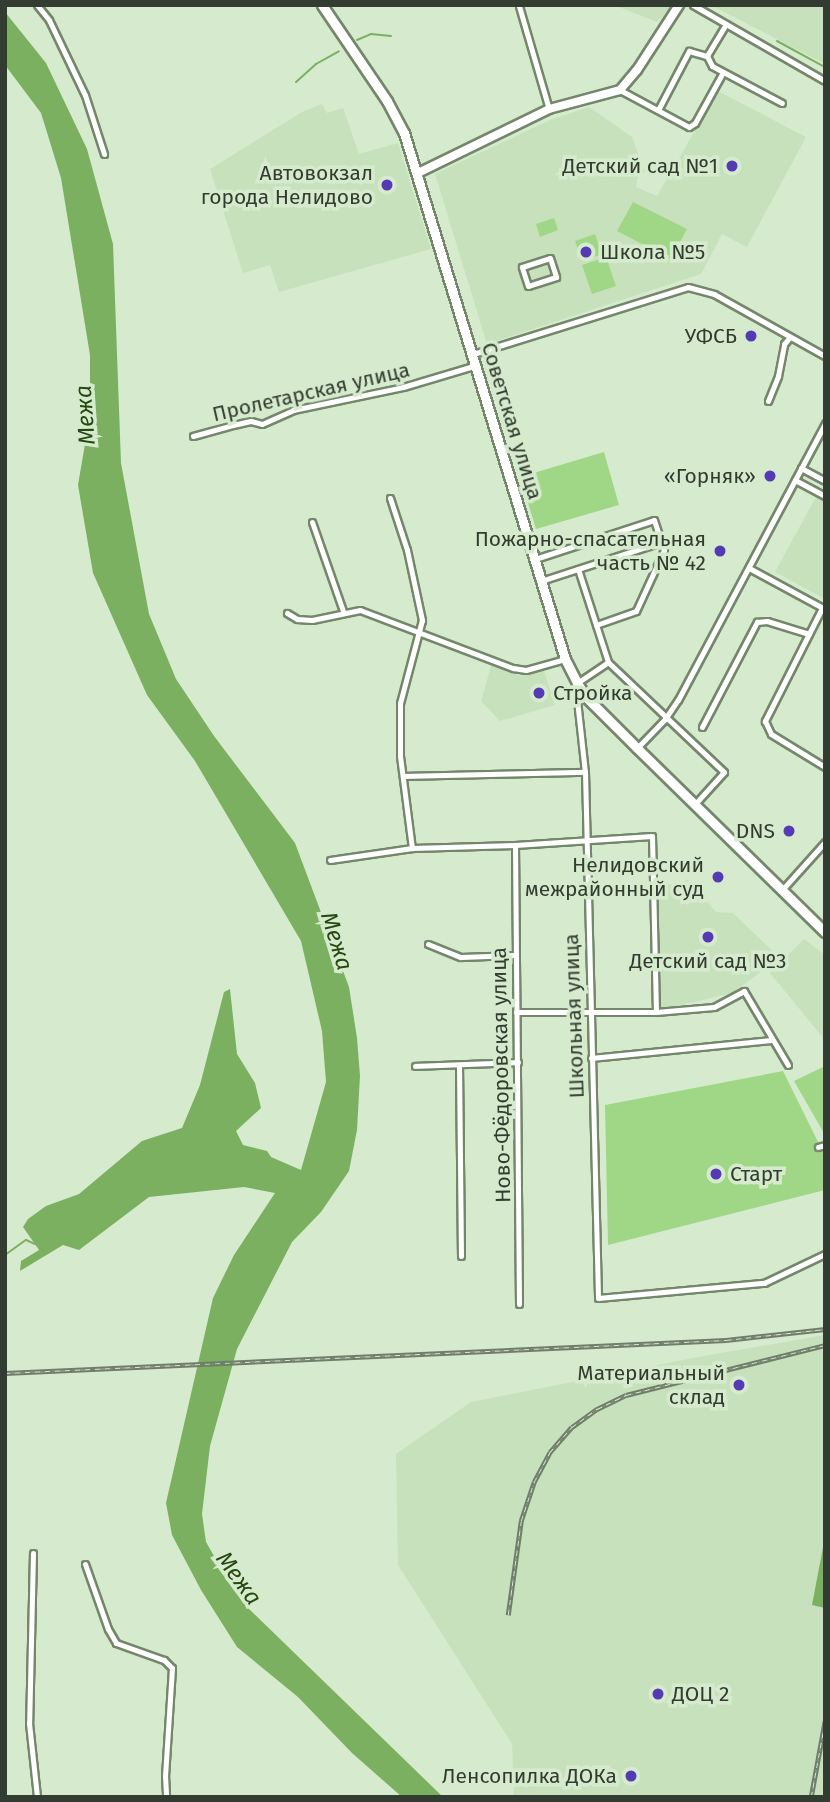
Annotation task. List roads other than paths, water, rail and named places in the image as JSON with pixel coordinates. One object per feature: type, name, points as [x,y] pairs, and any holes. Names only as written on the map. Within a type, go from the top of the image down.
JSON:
[{"type":"main road","name":"Советская улица","points":[[322,5],[391,110],[418,173],[565,659],[577,683],[586,697],[694,806],[825,932]]},
{"type":"street","points":[[37,5],[49,20],[85,95],[103,154]]},
{"type":"street","points":[[418,173],[550,109],[620,90],[637,70],[679,5]]},
{"type":"street","points":[[693,5],[825,81]]},
{"type":"street","points":[[519,6],[550,109]]},
{"type":"street","points":[[707,56],[726,24]]},
{"type":"street","points":[[658,110],[689,51],[707,56],[712,66],[782,103]]},
{"type":"street","points":[[620,90],[689,127],[695,122],[723,72]]},
{"type":"street","points":[[550,258],[556,277],[528,286],[522,267],[550,258]]},
{"type":"street","points":[[473,354],[688,287],[714,294],[825,356]]},
{"type":"street","points":[[768,401],[778,376],[784,344],[790,337]]},
{"type":"street","name":"Пролетарская улица","points":[[193,436],[233,425],[251,422],[262,424],[293,410],[403,387],[477,365]]},
{"type":"street","points":[[637,748],[665,719],[825,423]]},
{"type":"street","points":[[801,468],[825,481]]},
{"type":"street","points":[[795,480],[825,496]]},
{"type":"street","points":[[390,498],[419,599],[422,620],[400,703],[412,848]]},
{"type":"street","points":[[535,559],[654,520],[664,550],[636,611],[596,625]]},
{"type":"street","points":[[312,522],[343,611]]},
{"type":"street","points":[[541,581],[661,542]]},
{"type":"street","points":[[749,568],[824,609],[765,721],[771,734],[825,767]]},
{"type":"street","points":[[578,569],[608,662],[665,719],[724,772],[694,806]]},
{"type":"street","points":[[287,613],[297,619],[312,620],[343,611],[360,610],[513,668],[526,670],[565,659]]},
{"type":"street","points":[[702,727],[757,622],[767,621],[809,634]]},
{"type":"street","points":[[577,683],[608,662]]},
{"type":"street","name":"Школьная улица","points":[[586,697],[577,700],[585,772],[598,1298],[764,1283],[825,1254]]},
{"type":"street","points":[[404,776],[585,772]]},
{"type":"street","points":[[330,860],[412,848],[515,845],[652,836],[656,1012]]},
{"type":"street","points":[[781,891],[825,842]]},
{"type":"street","name":"Ново-Фёдоровская улица","points":[[515,845],[519,1304]]},
{"type":"street","points":[[428,944],[461,957],[516,955]]},
{"type":"street","points":[[516,1013],[656,1012],[714,1007],[744,991],[788,1065]]},
{"type":"street","points":[[591,1058],[771,1040]]},
{"type":"street","points":[[415,1066],[518,1062]]},
{"type":"street","points":[[458,1065],[461,1256]]},
{"type":"street","points":[[33,1553],[29,1723],[37,1797]]},
{"type":"street","points":[[85,1564],[108,1629],[116,1643],[164,1660],[172,1668],[166,1797]]},
{"type":"waterway","points":[[357,40],[371,34],[391,36]]},
{"type":"waterway","points":[[777,41],[823,66]]},
{"type":"waterway","points":[[296,82],[316,64],[339,51]]},
{"type":"waterway","points":[[5,1255],[26,1240],[35,1244]]},
{"type":"railway","points":[[5,1373],[726,1340],[825,1329]]},
{"type":"railway","points":[[508,1615],[521,1521],[534,1482],[550,1452],[572,1427],[597,1409],[626,1395],[825,1345]]},
{"type":"railway","points":[[811,1797],[825,1721]]},
{"type":"place","name":"Детский сад №1","points":[[732,166]]},
{"type":"place","name":"Автовокзал города Нелидово","points":[[387,185]]},
{"type":"place","name":"Школа №5","points":[[586,252]]},
{"type":"place","name":"УФСБ","points":[[751,336]]},
{"type":"place","name":"«Горняк»","points":[[770,476]]},
{"type":"place","name":"Пожарно-спасательная часть № 42","points":[[720,551]]},
{"type":"place","name":"Стройка","points":[[539,693]]},
{"type":"place","name":"DNS","points":[[789,831]]},
{"type":"place","name":"Нелидовский межрайонный суд","points":[[718,877]]},
{"type":"place","name":"Детский сад №3","points":[[708,937]]},
{"type":"place","name":"Старт","points":[[716,1174]]},
{"type":"place","name":"Материальный склад","points":[[739,1385]]},
{"type":"place","name":"ДОЦ 2","points":[[658,1694]]},
{"type":"place","name":"Ленсопилка ДОКа","points":[[631,1776]]},
{"type":"water label","name":"Межа","points":[[85,415]]},
{"type":"water label","name":"Межа","points":[[337,941]]},
{"type":"water label","name":"Межа","points":[[239,1578]]}]
